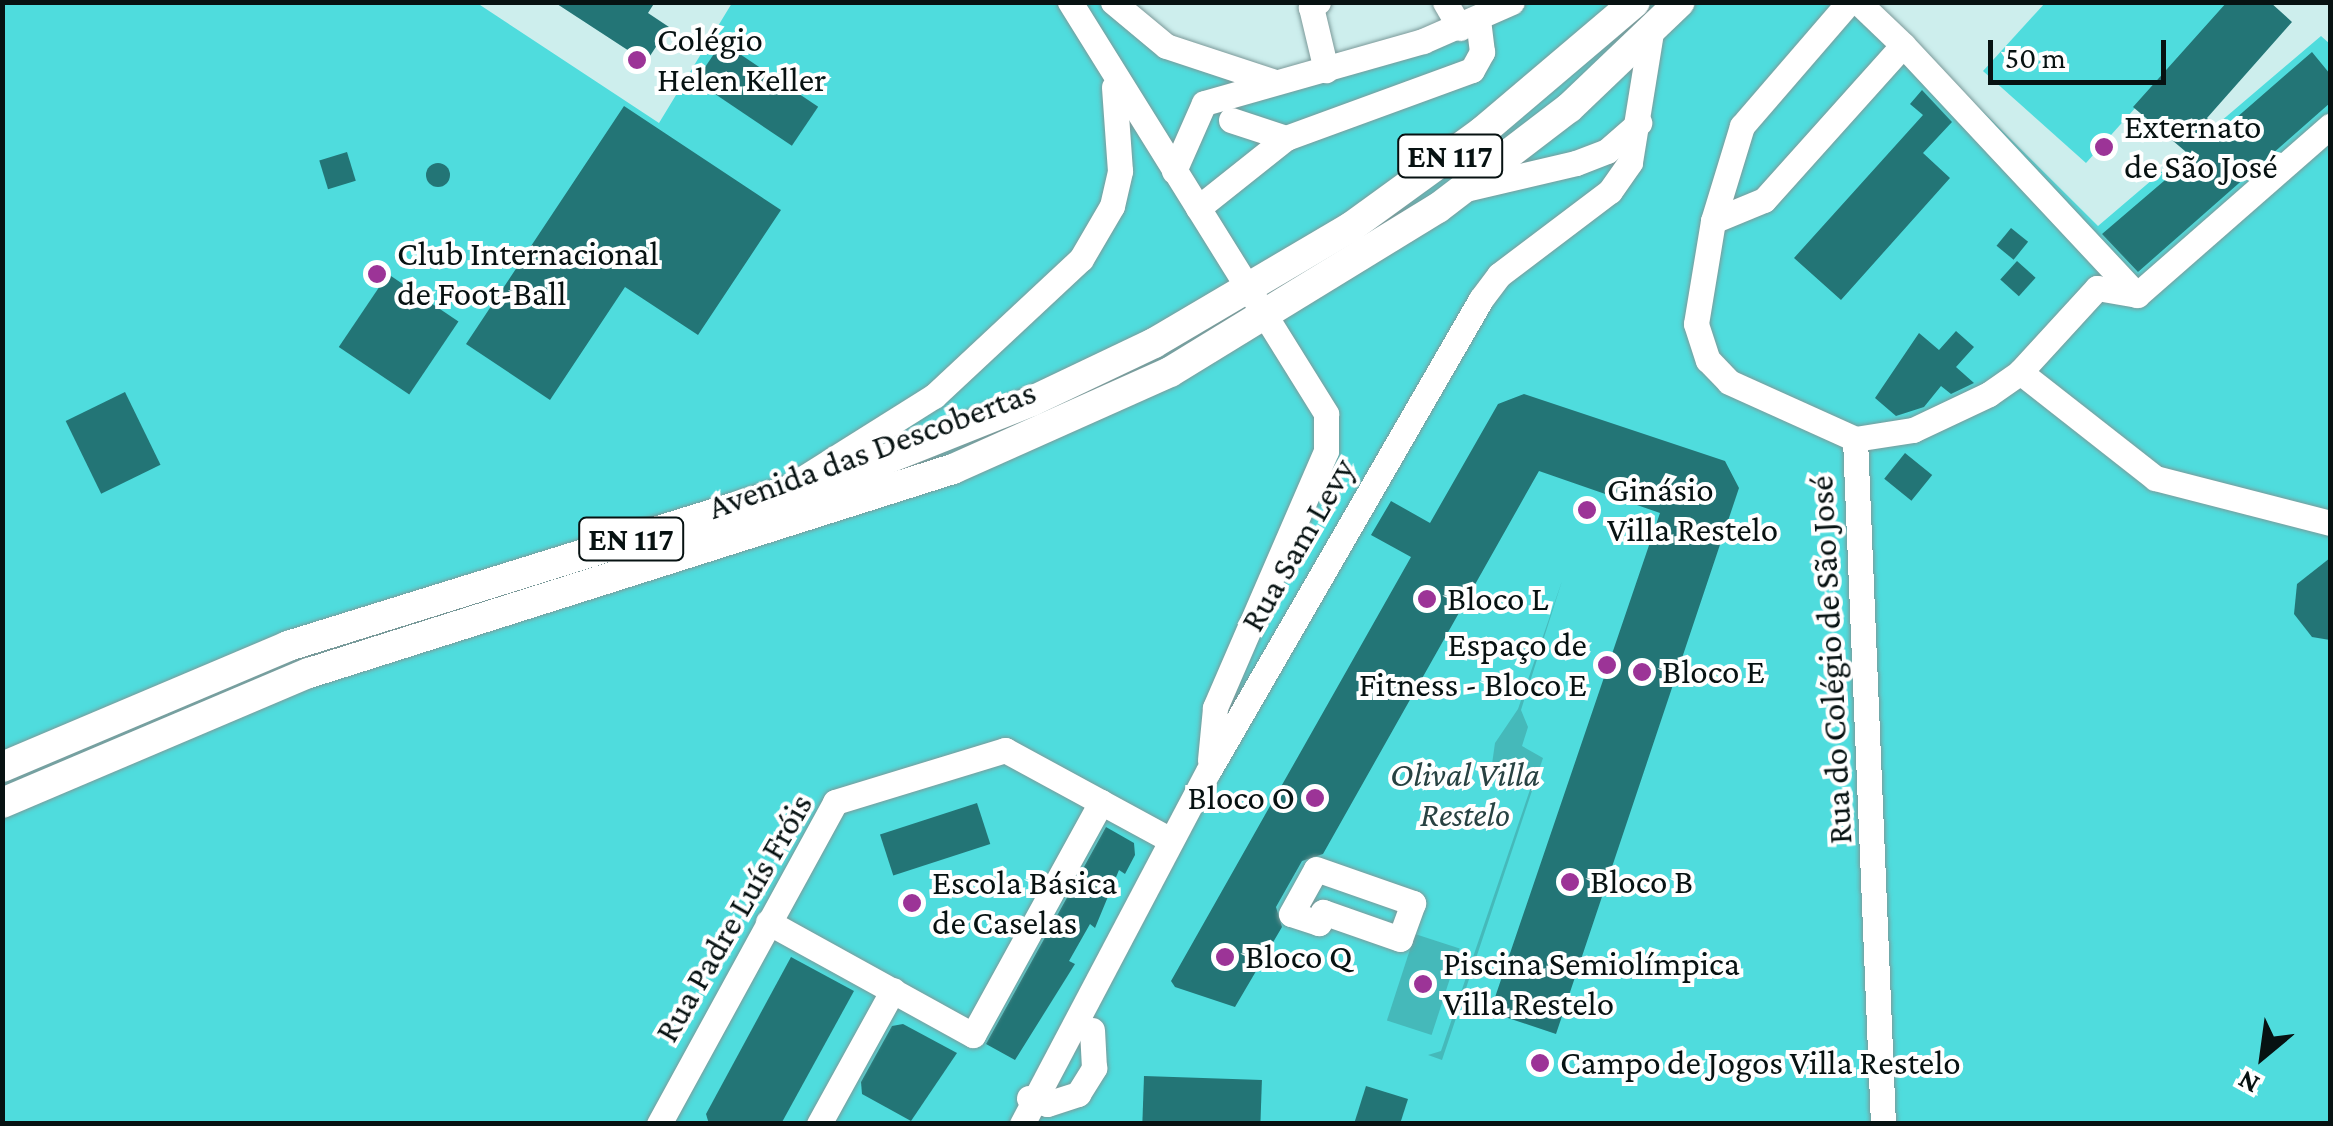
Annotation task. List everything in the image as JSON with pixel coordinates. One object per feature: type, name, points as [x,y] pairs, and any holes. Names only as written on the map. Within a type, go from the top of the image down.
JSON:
[{"type":"main road","name":"Avenida das Descobertas","points":[[2,767],[288,646],[774,496],[1032,401],[1250,290],[1431,171],[1636,2]]},
{"type":"main road","points":[[1646,2],[1651,33]]},
{"type":"main road","name":"Avenida das Descobertas","points":[[2,803],[309,673],[954,469],[1268,318],[1463,189],[1651,33],[1680,2]]},
{"type":"street","points":[[1070,2],[1326,414],[1326,451],[1216,708],[1209,770]]},
{"type":"street","points":[[1113,2],[1150,34]]},
{"type":"street","points":[[1198,208],[1286,138],[1472,70],[1482,52],[1469,25],[1445,2]]},
{"type":"street","points":[[1174,171],[1204,103],[1469,25],[1512,2]]},
{"type":"street","name":"Rua do Colégio de São José","points":[[1850,2],[1742,126],[1713,221],[1696,324],[1708,360],[1756,398],[1855,439],[1884,1124]]},
{"type":"street","points":[[1858,2],[1903,45],[2136,295]]},
{"type":"street","points":[[1314,5],[1326,70]]},
{"type":"street","points":[[774,496],[947,386],[1081,259],[1112,206],[1120,171],[1107,67],[1110,24],[1150,34],[1215,67],[1272,81]]},
{"type":"street","name":"Rua Sam Levy","points":[[1022,1124],[1030,1098],[1209,770],[1480,299],[1499,275],[1610,191],[1630,162],[1651,33]]},
{"type":"street","points":[[1713,221],[1764,200],[1903,45]]},
{"type":"street","points":[[1232,120],[1286,138]]},
{"type":"street","points":[[1463,189],[1576,164],[1607,151],[1639,123]]},
{"type":"street","points":[[2136,295],[2330,126]]},
{"type":"street","points":[[1855,439],[1913,430],[2020,372],[2097,288],[2136,295]]},
{"type":"street","points":[[2020,372],[2156,478],[2330,523]]},
{"type":"street","name":"Rua Padre Luís Fróis","points":[[660,1124],[835,802],[1005,750],[1171,840]]},
{"type":"street","points":[[768,922],[973,1035],[1101,802]]},
{"type":"street","points":[[819,1124],[893,990]]},
{"type":"street","points":[[1030,1098],[1047,1104],[1078,1094],[1094,1068],[1092,1030]]},
{"type":"green space","name":"Olival Villa Restelo","points":[[2,3],[477,3],[659,123],[732,3],[1109,3],[1165,48],[1296,77],[1510,3],[1874,3],[2098,226],[2321,36],[2330,44],[2330,1123],[3,1123]]},
{"type":"green space","points":[[2045,3],[2229,3],[2086,163],[1983,71]]},
{"type":"shaded area","points":[[1562,581],[1521,710],[1528,727],[1522,746],[1543,758],[1442,1060],[1428,1055],[1441,1051],[1534,778],[1492,764],[1495,743],[1518,709]]},
{"type":"shaded area","name":"Piscina Semiolímpica Villa Restelo","points":[[1415,934],[1460,949],[1432,1035],[1387,1021]]},
{"type":"building","points":[[554,2],[655,2],[648,13],[669,27],[646,62]]},
{"type":"building","points":[[2227,2],[2270,2],[2292,22],[2207,118],[2220,132],[2312,52],[2330,74],[2330,103],[2138,272],[2102,234],[2192,157],[2133,107]]},
{"type":"building","points":[[722,42],[818,107],[792,146],[696,81]]},
{"type":"building","points":[[1922,90],[1952,122],[1923,153],[1950,178],[1841,300],[1794,258],[1923,115],[1910,104]]},
{"type":"building","points":[[624,106],[781,210],[698,335],[625,287],[550,400],[466,344]]},
{"type":"building","points":[[347,152],[356,181],[328,189],[319,160]]},
{"type":"building","points":[[438,163],[450,175],[438,187],[426,175]]},
{"type":"building","points":[[2011,228],[2028,242],[2014,260],[1997,246]]},
{"type":"building","points":[[2017,261],[2036,278],[2019,296],[2000,280]]},
{"type":"building","points":[[388,274],[458,322],[409,394],[339,347]]},
{"type":"building","points":[[1956,331],[1974,347],[1956,367],[1974,383],[1951,394],[1941,386],[1924,407],[1896,416],[1875,398],[1919,333],[1939,350]]},
{"type":"building","points":[[125,392],[161,465],[101,494],[66,421]]},
{"type":"building","points":[[1524,394],[1725,461],[1739,488],[1556,1034],[1490,1012],[1660,513],[1539,471],[1323,854],[1302,861],[1276,907],[1282,927],[1235,1007],[1175,987],[1171,981],[1411,557],[1371,535],[1391,501],[1430,523],[1498,404]]},
{"type":"building","points":[[1905,453],[1932,475],[1911,501],[1884,479]]},
{"type":"building","points":[[2330,558],[2330,640],[2312,637],[2294,614],[2297,584]]},
{"type":"building","points":[[977,803],[990,844],[893,875],[880,835]]},
{"type":"building","points":[[1106,827],[1134,843],[1135,855],[1125,874],[1119,870],[1095,928],[1090,924],[1069,961],[1075,964],[1015,1060],[986,1044]]},
{"type":"building","points":[[791,957],[854,991],[781,1124],[709,1124],[706,1114]]},
{"type":"building","points":[[903,1024],[957,1053],[911,1121],[862,1094],[861,1082],[892,1026]]},
{"type":"building","points":[[1144,1076],[1262,1080],[1260,1124],[1142,1124]]},
{"type":"building","points":[[1366,1086],[1408,1099],[1400,1124],[1354,1124]]},
{"type":"place","name":"Colégio Helen Keller","points":[[637,60]]},
{"type":"place","name":"Externato de São José","points":[[2104,147]]},
{"type":"place","name":"Club Internacional de Foot-Ball","points":[[377,274]]},
{"type":"place","name":"Ginásio Villa Restelo","points":[[1587,510]]},
{"type":"place","name":"Bloco L","points":[[1427,599]]},
{"type":"place","name":"Espaço de Fitness - Bloco E","points":[[1607,665]]},
{"type":"place","name":"Bloco E","points":[[1642,672]]},
{"type":"place","name":"Bloco O","points":[[1315,798]]},
{"type":"place","name":"Bloco B","points":[[1570,882]]},
{"type":"place","name":"Escola Básica de Caselas","points":[[912,903]]},
{"type":"place","name":"Bloco Q","points":[[1225,957]]},
{"type":"place","name":"Piscina Semiolímpica Villa Restelo","points":[[1423,984]]},
{"type":"place","name":"Campo de Jogos Villa Restelo","points":[[1540,1063]]}]
